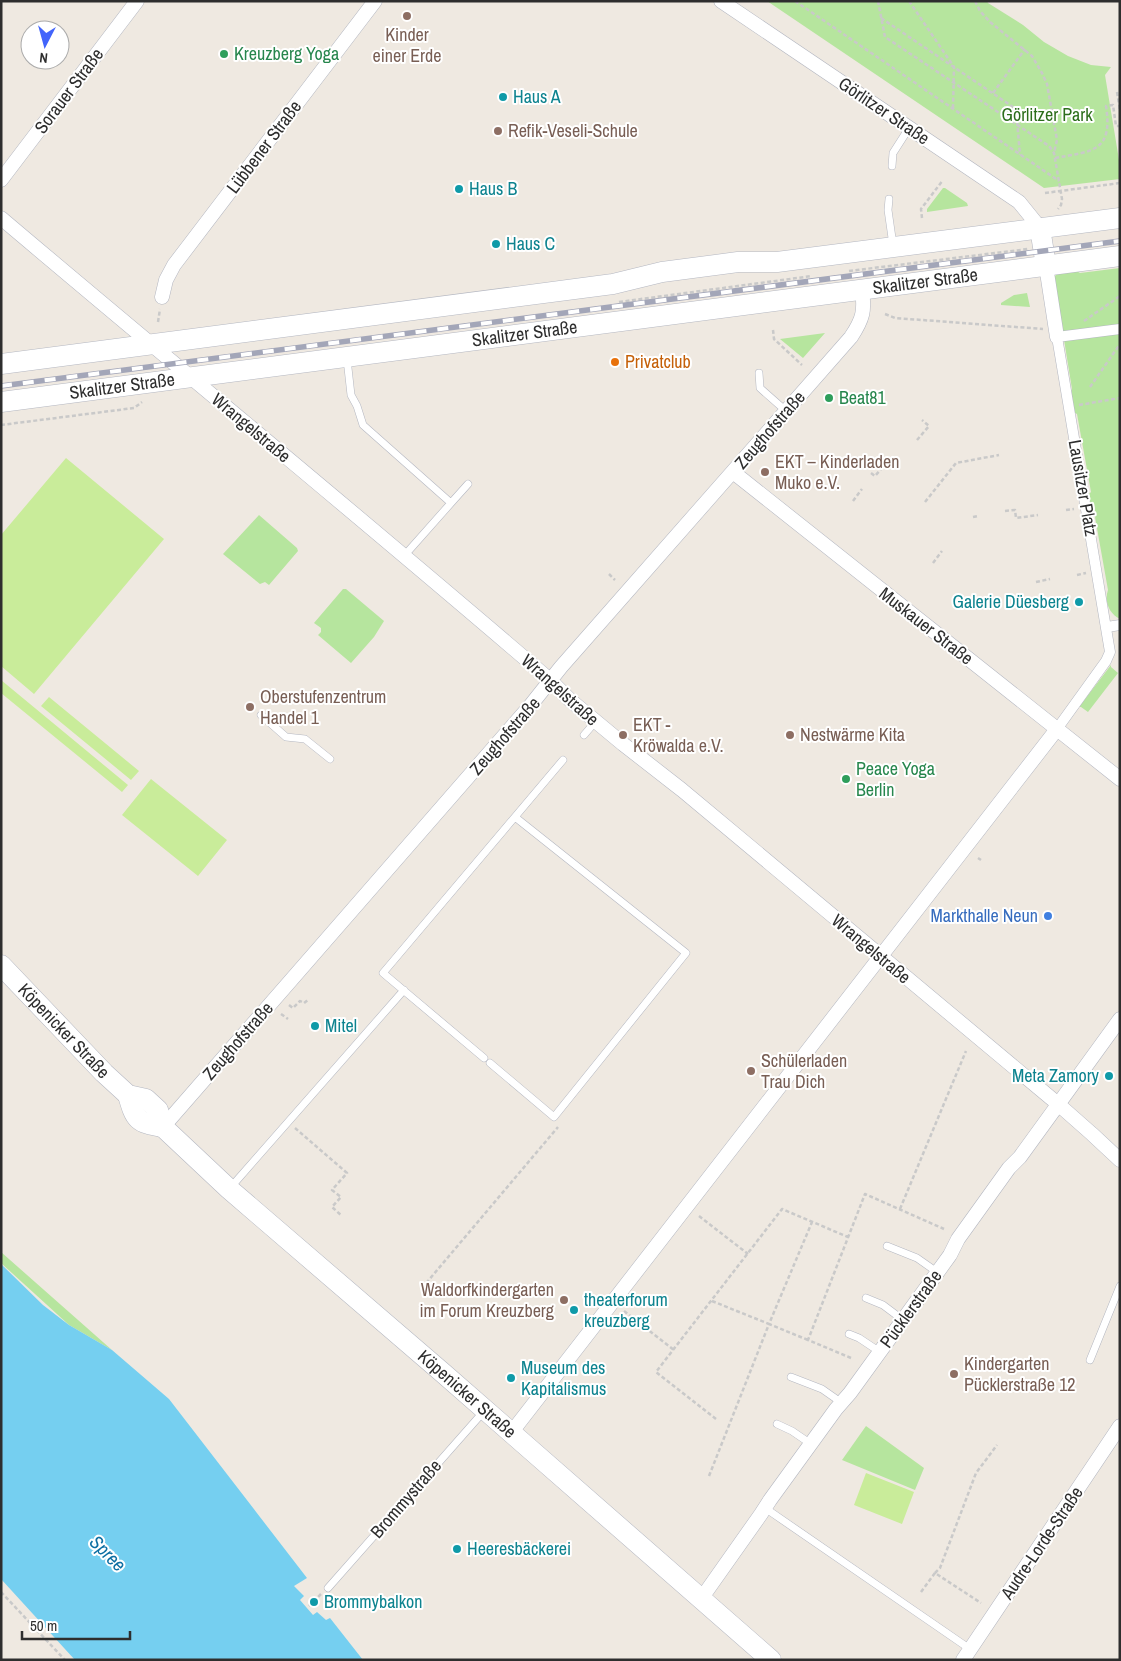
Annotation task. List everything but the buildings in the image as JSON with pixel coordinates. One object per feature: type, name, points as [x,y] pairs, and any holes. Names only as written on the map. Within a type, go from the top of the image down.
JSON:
[{"type":"main road","name":"Skalitzer Straße","points":[[1,364],[613,284],[662,272],[738,262],[777,262],[887,254],[1040,228],[1120,218]]},
{"type":"main road","points":[[1040,228],[1046,266]]},
{"type":"main road","name":"Skalitzer Straße","points":[[1,402],[1120,256]]},
{"type":"main road","name":"Köpenicker Straße","points":[[1,965],[97,1066],[128,1095],[146,1099],[158,1110],[163,1127],[229,1189],[771,1660]]},
{"type":"street","name":"Sorauer Straße","points":[[1,180],[136,1]]},
{"type":"street","name":"Lübbener Straße","points":[[162,298],[166,280],[174,265],[375,1]]},
{"type":"street","name":"Görlitzer Straße","points":[[721,1],[1018,202],[1040,228]]},
{"type":"street","name":"Wrangelstraße","points":[[1,218],[404,556],[550,680],[570,700],[682,790],[1058,1104],[1120,1160]]},
{"type":"street","name":"Lausitzer Platz","points":[[1046,266],[1054,333],[1069,406],[1110,645],[1109,657],[1056,729]]},
{"type":"street","name":"Zeughofstraße","points":[[163,1127],[541,694],[550,680],[851,337],[861,322],[864,308],[862,289]]},
{"type":"street","points":[[1054,333],[1120,328]]},
{"type":"street","name":"Muskauer Straße","points":[[733,472],[1120,779]]},
{"type":"street","points":[[1107,627],[1120,625]]},
{"type":"street","points":[[511,1433],[1056,729]]},
{"type":"street","name":"Pücklerstraße","points":[[701,1599],[810,1444],[850,1394],[938,1272],[958,1239],[1003,1176],[1020,1157],[1120,1019]]},
{"type":"street","name":"Audre-Lorde-Straße","points":[[967,1655],[1120,1426]]},
{"type":"lane","points":[[892,166],[893,153],[909,128]]},
{"type":"lane","points":[[887,254],[889,198]]},
{"type":"lane","points":[[346,356],[351,394],[363,425],[451,503]]},
{"type":"lane","points":[[759,372],[760,388],[786,412]]},
{"type":"lane","points":[[404,556],[468,484]]},
{"type":"lane","points":[[261,715],[286,737],[305,739],[330,759]]},
{"type":"lane","points":[[584,735],[596,721]]},
{"type":"lane","points":[[484,1058],[383,973],[563,760]]},
{"type":"lane","points":[[490,1063],[554,1118],[686,953],[515,817]]},
{"type":"lane","points":[[229,1189],[404,990]]},
{"type":"lane","points":[[887,1246],[917,1258],[938,1272]]},
{"type":"lane","points":[[1090,1360],[1120,1286]]},
{"type":"lane","points":[[866,1298],[883,1306],[903,1320]]},
{"type":"lane","points":[[849,1334],[859,1338],[880,1352]]},
{"type":"lane","points":[[791,1377],[822,1389],[842,1403]]},
{"type":"lane","name":"Brommystraße","points":[[326,1588],[485,1410]]},
{"type":"lane","points":[[777,1424],[792,1431],[810,1444]]},
{"type":"lane","points":[[765,1508],[967,1655]]},
{"type":"path","points":[[796,1],[1059,181]]},
{"type":"path","points":[[878,1],[885,37],[1049,146],[1054,152]]},
{"type":"path","points":[[909,1],[954,67],[953,109]]},
{"type":"path","points":[[975,1],[980,11],[990,22],[1032,56],[1047,84],[1057,140],[1054,152],[1061,191],[1061,204],[1057,210]]},
{"type":"path","points":[[881,18],[1016,109],[1020,155]]},
{"type":"path","points":[[993,93],[1025,49]]},
{"type":"path","points":[[1117,92],[1120,110]]},
{"type":"path","points":[[1055,158],[1089,152],[1098,148],[1103,142],[1108,129],[1106,106],[1113,106],[1116,126],[1120,126]]},
{"type":"path","points":[[922,218],[921,209],[943,180]]},
{"type":"path","points":[[1044,193],[1120,183]]},
{"type":"path","points":[[1014,244],[1019,256]]},
{"type":"path","points":[[884,274],[887,254]]},
{"type":"path","points":[[1080,323],[1120,296]]},
{"type":"path","points":[[885,314],[895,318],[1042,329],[1054,333]]},
{"type":"path","points":[[773,330],[774,339],[802,365]]},
{"type":"path","points":[[1090,387],[1120,344]]},
{"type":"path","points":[[1069,406],[1120,398]]},
{"type":"path","points":[[1,425],[134,408],[142,402]]},
{"type":"path","points":[[917,440],[929,426],[922,420]]},
{"type":"path","points":[[925,502],[956,463],[999,455]]},
{"type":"path","points":[[870,473],[875,476],[889,460]]},
{"type":"path","points":[[853,500],[862,489]]},
{"type":"path","points":[[1005,511],[1015,510],[1016,518],[1038,515]]},
{"type":"path","points":[[973,517],[978,516]]},
{"type":"path","points":[[933,563],[942,551]]},
{"type":"path","points":[[609,574],[615,580]]},
{"type":"path","points":[[1036,582],[1050,580]]},
{"type":"path","points":[[289,1005],[293,1008],[300,1001],[304,1003],[309,999]]},
{"type":"path","points":[[281,1014],[288,1019]]},
{"type":"path","points":[[900,1210],[966,1051]]},
{"type":"path","points":[[422,1288],[561,1123],[554,1118]]},
{"type":"path","points":[[288,1122],[347,1173],[332,1190],[341,1197],[332,1207],[342,1216]]},
{"type":"path","points":[[808,1340],[865,1194],[944,1229]]},
{"type":"path","points":[[716,1419],[656,1372],[782,1209],[848,1236]]},
{"type":"path","points":[[698,1216],[748,1254]]},
{"type":"path","points":[[709,1476],[769,1324],[812,1222]]},
{"type":"path","points":[[712,1301],[851,1358]]},
{"type":"path","points":[[624,1311],[674,1350]]},
{"type":"path","points":[[921,1592],[934,1573],[940,1568],[976,1473],[997,1445]]},
{"type":"path","points":[[934,1573],[981,1603]]},
{"type":"path","points":[[309,1606],[326,1588]]},
{"type":"path","points":[[1,1592],[65,1660]]},
{"type":"green space","name":"Görlitzer Park","points":[[767,1],[987,1],[1023,25],[1044,42],[1068,56],[1091,65],[1111,67],[1105,75],[1120,166],[1120,179],[1044,188]]},
{"type":"green space","points":[[943,188],[967,203],[968,206],[927,212],[927,209]]},
{"type":"green space","points":[[1120,268],[1120,619],[1110,611],[1107,603],[1108,590],[1095,517],[1092,515],[1089,494],[1091,492],[1077,414],[1075,413],[1071,392],[1054,278],[1057,273],[1073,269],[1080,273]]},
{"type":"green space","points":[[1027,293],[1030,307],[1001,305],[1001,303],[1014,295]]},
{"type":"green space","points":[[825,333],[803,358],[780,339]]},
{"type":"green space","points":[[66,458],[164,539],[34,694],[1,666],[1,535]]},
{"type":"green space","points":[[259,515],[297,548],[298,551],[269,585],[265,582],[260,584],[223,554]]},
{"type":"green space","points":[[343,589],[346,589],[384,621],[374,637],[351,663],[318,635],[321,632],[321,628],[314,623]]},
{"type":"green space","points":[[1111,665],[1118,673],[1088,712],[1079,707]]},
{"type":"green space","points":[[1,680],[128,785],[122,792],[1,693]]},
{"type":"green space","points":[[49,697],[139,771],[131,780],[41,706]]},
{"type":"green space","points":[[151,779],[227,840],[198,876],[122,815]]},
{"type":"green space","points":[[1,1252],[112,1350],[69,1325],[1,1263]]},
{"type":"green space","points":[[866,1426],[924,1468],[915,1490],[842,1460]]},
{"type":"green space","points":[[866,1473],[914,1492],[902,1524],[854,1505]]},
{"type":"water","name":"Spree","points":[[1,1264],[43,1305],[69,1325],[112,1350],[169,1399],[307,1578],[294,1586],[304,1596],[300,1600],[313,1615],[317,1612],[326,1620],[330,1618],[363,1660],[75,1660],[1,1579]]},
{"type":"railway","points":[[1,386],[1120,241]]},
{"type":"place","name":"Kinder einer Erde","points":[[407,16]]},
{"type":"place","name":"Kreuzberg Yoga","points":[[224,54]]},
{"type":"place","name":"Haus A","points":[[503,97]]},
{"type":"place","name":"Refik-Veseli-Schule","points":[[498,131]]},
{"type":"place","name":"Haus B","points":[[459,189]]},
{"type":"place","name":"Haus C","points":[[496,244]]},
{"type":"place","name":"Privatclub","points":[[615,362]]},
{"type":"place","name":"Beat81","points":[[829,398]]},
{"type":"place","name":"EKT – Kinderladen Muko e.V.","points":[[765,472]]},
{"type":"place","name":"Galerie Düesberg","points":[[1079,602]]},
{"type":"place","name":"Oberstufenzentrum Handel 1","points":[[250,707]]},
{"type":"place","name":"EKT - Kröwalda e.V.","points":[[623,735]]},
{"type":"place","name":"Nestwärme Kita","points":[[790,735]]},
{"type":"place","name":"Peace Yoga Berlin","points":[[846,779]]},
{"type":"place","name":"Markthalle Neun","points":[[1048,916]]},
{"type":"place","name":"Mitel","points":[[315,1026]]},
{"type":"place","name":"Schülerladen Trau Dich","points":[[751,1071]]},
{"type":"place","name":"Meta Zamory","points":[[1109,1076]]},
{"type":"place","name":"Waldorfkindergarten im Forum Kreuzberg","points":[[564,1300]]},
{"type":"place","name":"theaterforum kreuzberg","points":[[574,1310]]},
{"type":"place","name":"Kindergarten Pücklerstraße 12","points":[[954,1374]]},
{"type":"place","name":"Museum des Kapitalismus","points":[[511,1378]]},
{"type":"place","name":"Heeresbäckerei","points":[[457,1549]]},
{"type":"place","name":"Brommybalkon","points":[[314,1602]]}]
